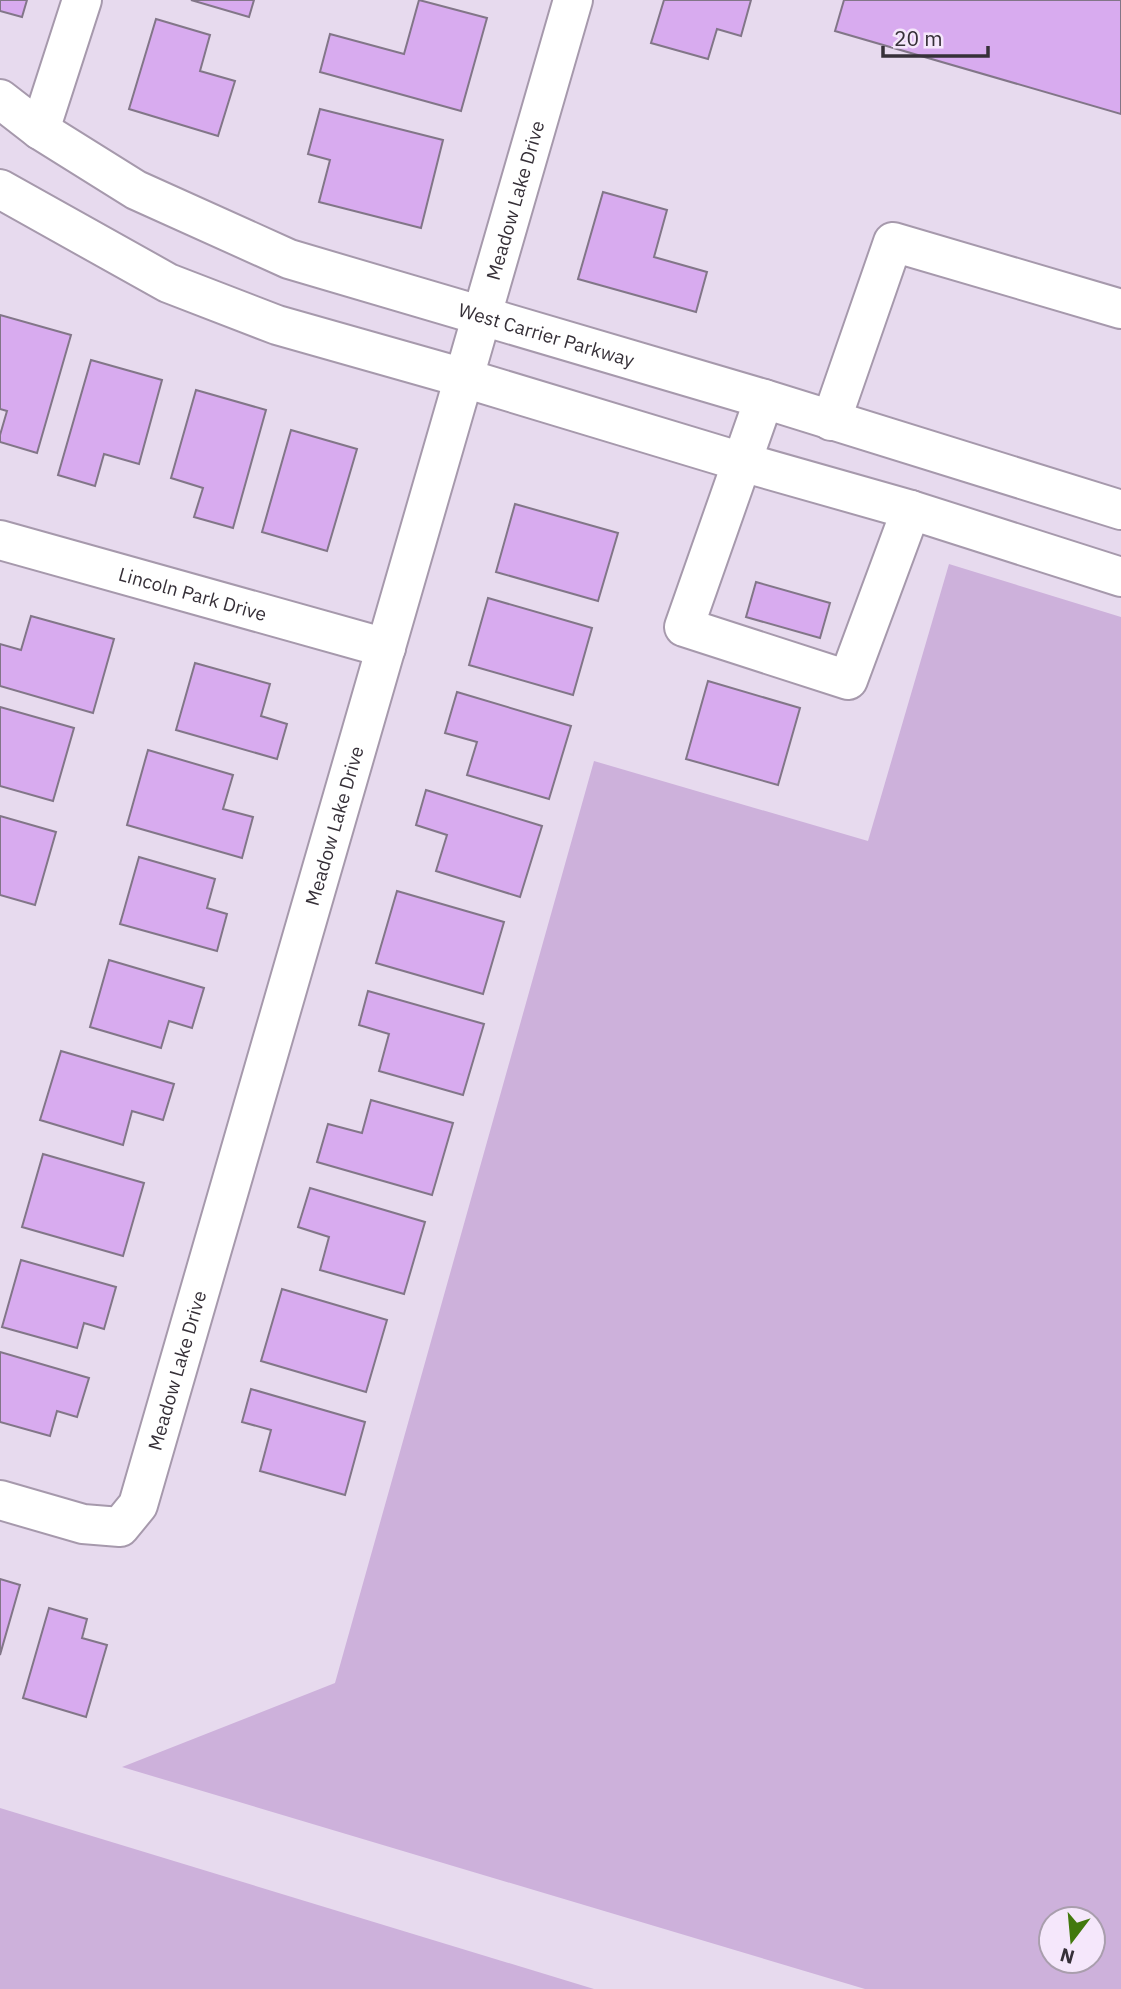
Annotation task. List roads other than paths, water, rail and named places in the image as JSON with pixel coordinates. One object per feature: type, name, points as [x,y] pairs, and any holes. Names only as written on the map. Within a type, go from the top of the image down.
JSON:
[{"type":"main road","points":[[40,130],[82,0]]},
{"type":"main road","name":"Meadow Lake Drive","points":[[0,1500],[83,1524],[120,1527],[138,1505],[573,0]]},
{"type":"main road","name":"West Carrier Parkway","points":[[0,99],[40,130],[136,190],[289,259],[764,399],[1121,510]]},
{"type":"main road","points":[[0,189],[168,283],[277,325],[911,510],[1121,577]]},
{"type":"main road","points":[[831,421],[893,242],[1121,309]]},
{"type":"main road","points":[[764,399],[684,627],[848,680],[911,510]]},
{"type":"main road","name":"Lincoln Park Drive","points":[[0,540],[386,648]]}]
